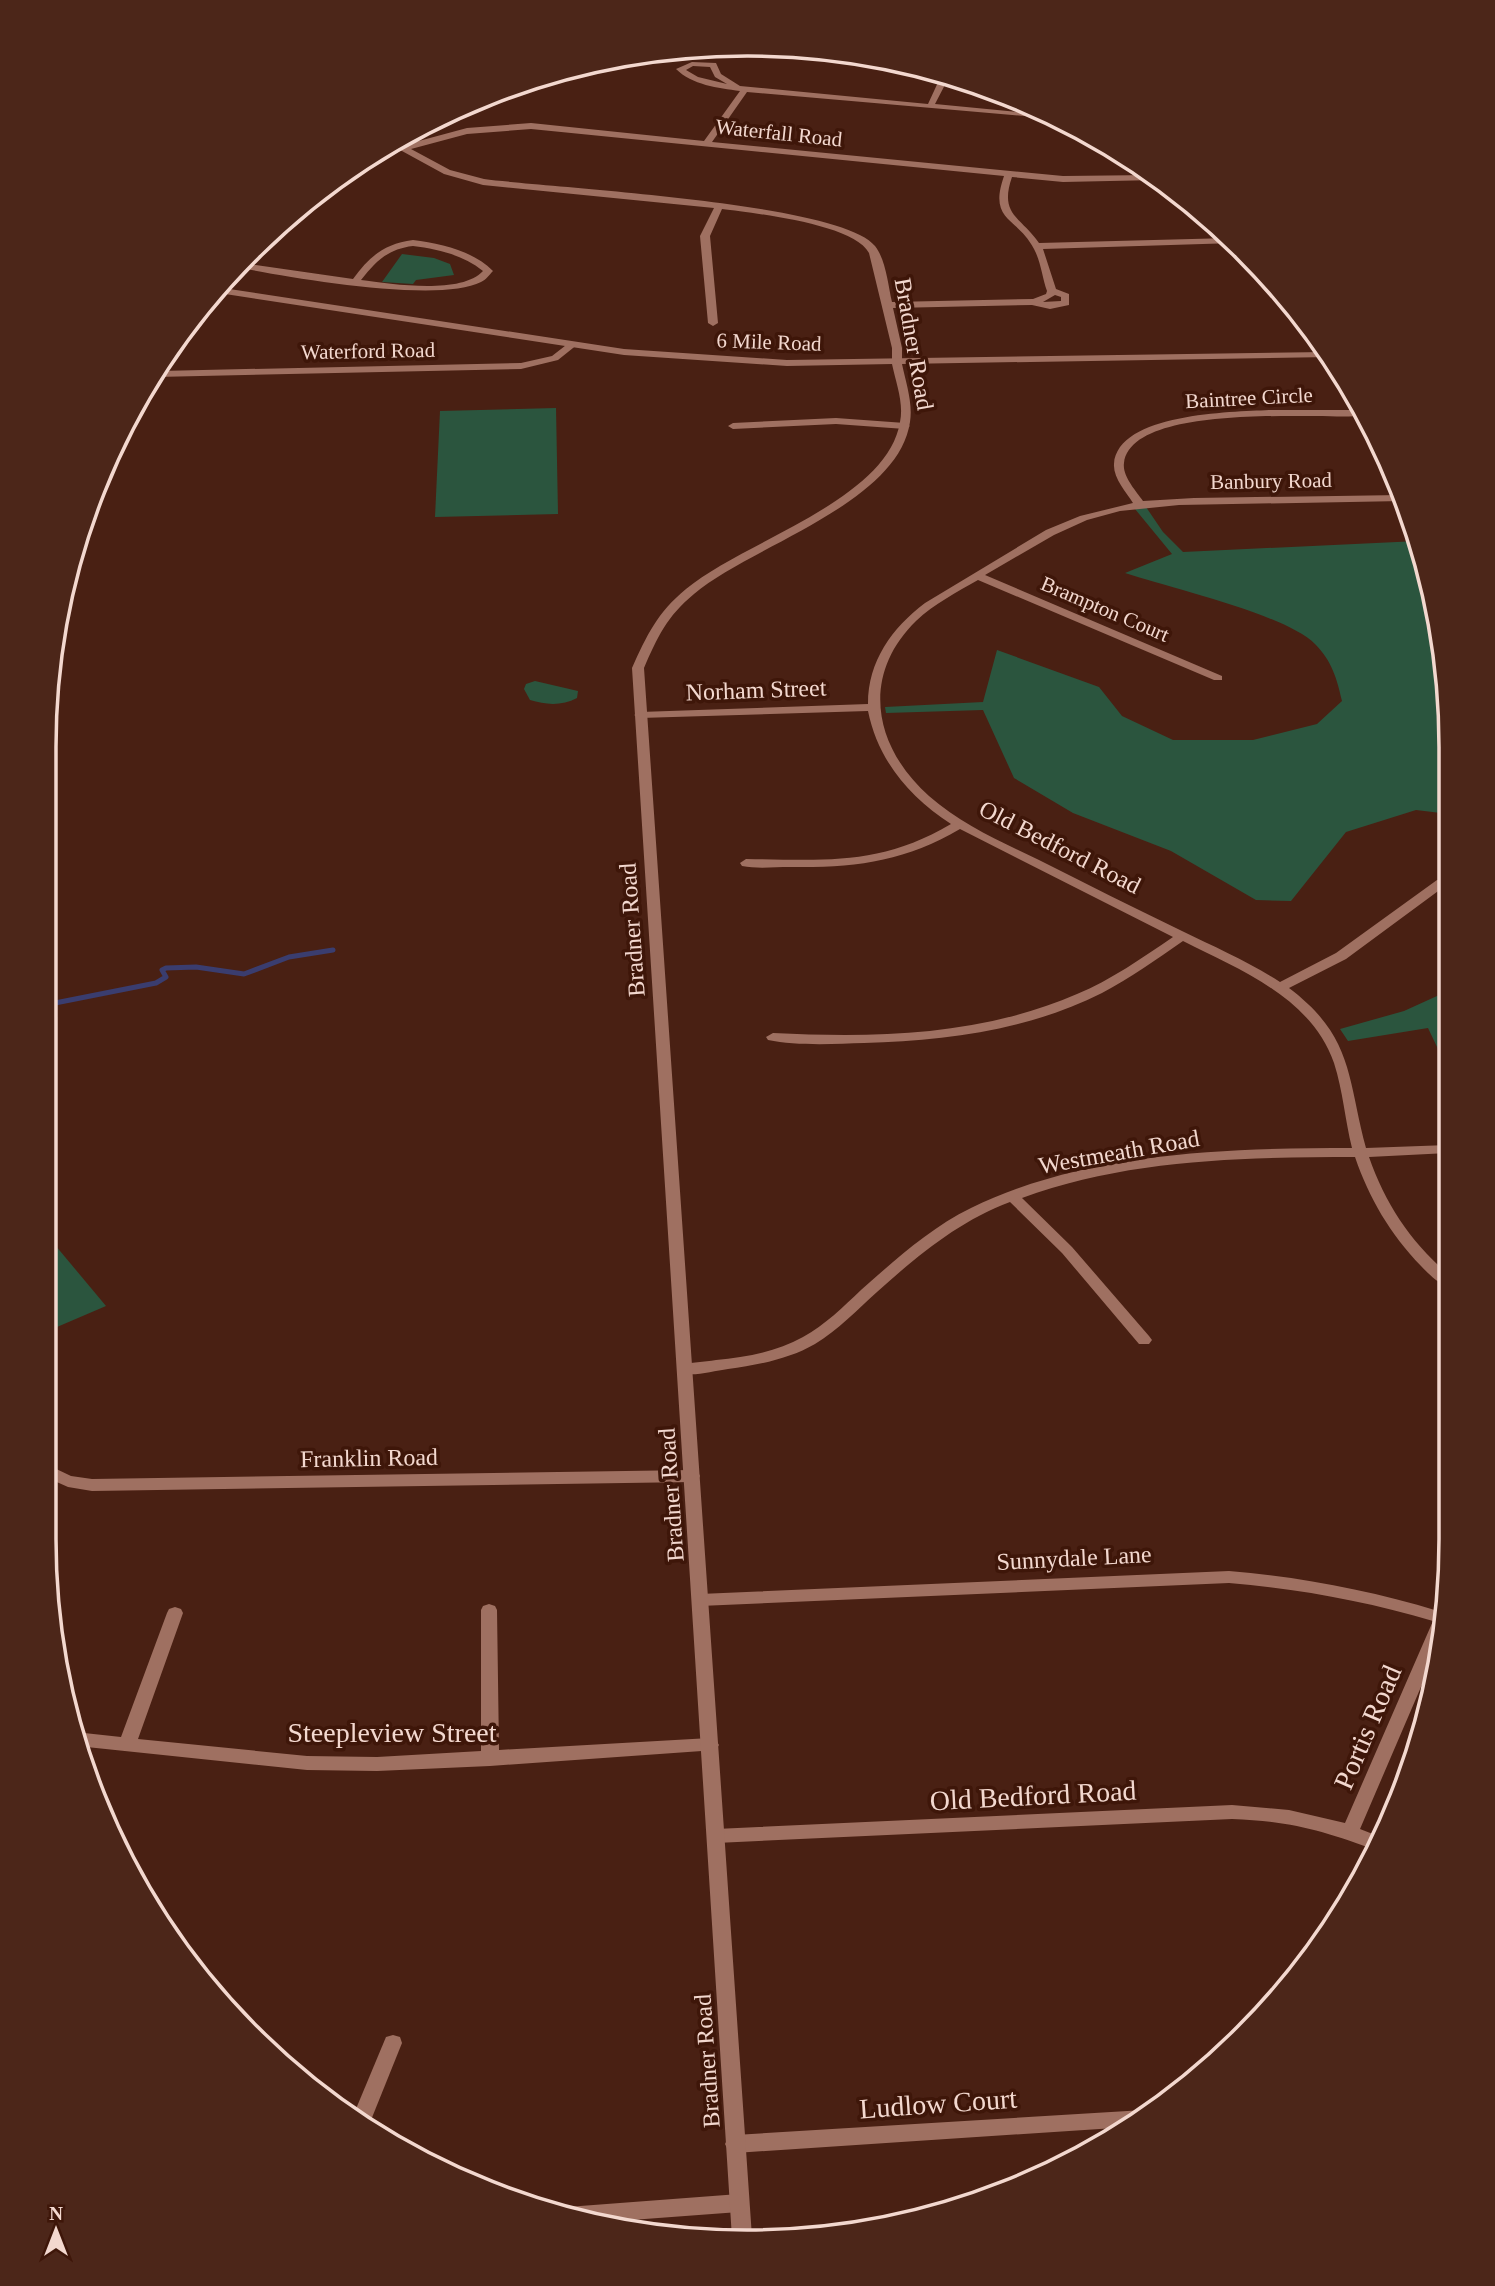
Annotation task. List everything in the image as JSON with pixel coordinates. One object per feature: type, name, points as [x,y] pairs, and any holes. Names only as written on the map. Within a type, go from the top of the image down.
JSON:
[{"type":"street","points":[[741,88],[718,75],[713,65],[692,64],[680,69],[694,77],[741,88],[1027,116]]},
{"type":"street","points":[[930,107],[942,85]]},
{"type":"street","points":[[707,143],[741,88]]},
{"type":"street","name":"Waterfall Road","points":[[416,141],[467,131],[516,126],[1009,174],[1096,181],[1139,178]]},
{"type":"street","name":"Bradner Road","points":[[404,148],[447,172],[483,182],[803,218],[853,234],[874,251],[906,406],[905,426],[892,457],[864,485],[703,580],[670,607],[651,631],[641,656],[638,679],[741,2230]]},
{"type":"street","points":[[1009,174],[1000,194],[1001,204],[1037,246],[1052,291],[1048,298],[1034,302]]},
{"type":"street","points":[[713,323],[705,236],[718,208]]},
{"type":"street","points":[[1037,246],[1217,241]]},
{"type":"street","points":[[252,267],[355,282],[403,288],[478,283],[486,278],[488,271],[480,263],[465,259],[452,250],[413,243],[392,245],[380,252],[355,282]]},
{"type":"street","points":[[886,304],[1034,302],[1050,306],[1066,303],[1066,296],[1052,291]]},
{"type":"street","name":"6 Mile Road","points":[[228,292],[656,356],[728,361],[897,363],[1316,355]]},
{"type":"street","name":"Waterford Road","points":[[166,374],[521,366],[555,358],[573,344]]},
{"type":"street","name":"Baintree Circle","points":[[1140,505],[1123,477],[1119,463],[1127,444],[1150,429],[1205,417],[1352,413]]},
{"type":"street","points":[[733,426],[836,421],[905,426]]},
{"type":"street","name":"Banbury Road","points":[[1140,505],[1392,498]]},
{"type":"street","name":"Old Bedford Road","points":[[1140,505],[1101,512],[1061,525],[925,608],[898,634],[877,671],[873,707],[880,738],[897,769],[926,800],[960,824],[1240,964],[1302,1006],[1325,1031],[1338,1052],[1346,1073],[1361,1154],[1370,1182],[1395,1227],[1439,1273]]},
{"type":"street","name":"Brampton Court","points":[[976,575],[1218,678]]},
{"type":"street","name":"Norham Street","points":[[640,715],[873,707]]},
{"type":"street","points":[[746,863],[822,864],[873,859],[916,848],[960,824]]},
{"type":"street","points":[[1279,988],[1341,956],[1439,884]]},
{"type":"street","points":[[773,1037],[885,1041],[996,1025],[1082,997],[1126,974],[1182,936]]},
{"type":"street","name":"Westmeath Road","points":[[685,1370],[763,1358],[808,1342],[828,1328],[933,1236],[970,1214],[1012,1196],[1086,1175],[1183,1161],[1262,1154],[1361,1154],[1439,1150]]},
{"type":"street","points":[[1012,1196],[1067,1250],[1144,1339]]},
{"type":"street","name":"Franklin Road","points":[[56,1475],[68,1481],[92,1485],[692,1476]]},
{"type":"street","name":"Sunnydale Lane","points":[[700,1600],[1229,1577],[1305,1585],[1435,1614]]},
{"type":"street","points":[[489,1610],[490,1759]]},
{"type":"street","points":[[127,1744],[175,1613]]},
{"type":"street","name":"Portis Road","points":[[1350,1832],[1430,1650]]},
{"type":"street","name":"Steepleview Street","points":[[87,1740],[307,1763],[415,1763],[710,1745]]},
{"type":"street","name":"Old Bedford Road","points":[[716,1836],[1232,1812],[1293,1817],[1350,1832]]},
{"type":"street","points":[[1350,1832],[1370,1840]]},
{"type":"street","points":[[364,2114],[393,2043]]},
{"type":"street","name":"Ludlow Court","points":[[735,2144],[1122,2119]]},
{"type":"street","points":[[599,2214],[739,2203]]},
{"type":"green space","points":[[402,254],[434,258],[450,264],[454,275],[416,280],[413,284],[382,282]]},
{"type":"green space","points":[[556,408],[558,514],[435,517],[440,411]]},
{"type":"green space","points":[[1146,507],[1163,532],[1183,552],[1407,542],[1426,613],[1433,657],[1438,702],[1439,813],[1416,810],[1346,832],[1291,901],[1256,900],[1171,851],[1073,813],[1014,778],[983,710],[886,713],[885,707],[983,702],[997,650],[1099,687],[1122,716],[1173,740],[1253,740],[1317,724],[1342,701],[1326,657],[1300,633],[1254,612],[1125,573],[1172,554],[1135,509]]},
{"type":"green space","points":[[535,681],[578,691],[577,698],[554,704],[530,700],[524,689],[526,684]]},
{"type":"green space","points":[[1439,995],[1439,1051],[1428,1028],[1348,1041],[1340,1029],[1404,1011]]},
{"type":"green space","points":[[56,1246],[106,1306],[56,1327]]},
{"type":"waterway","points":[[56,1003],[156,983],[166,977],[162,970],[166,968],[196,967],[244,974],[289,957],[333,950]]}]
